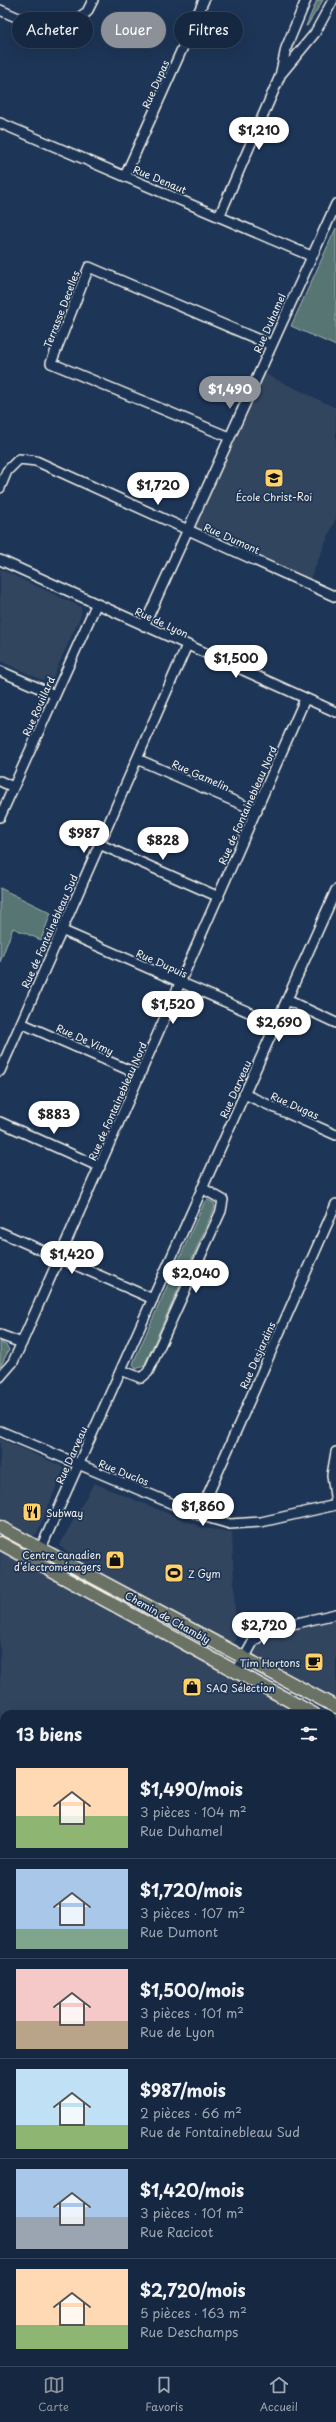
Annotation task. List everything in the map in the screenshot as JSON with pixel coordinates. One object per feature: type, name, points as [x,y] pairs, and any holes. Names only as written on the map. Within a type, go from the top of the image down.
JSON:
[{"type":"main road","name":"Chemin de Chambly","points":[[0,1527],[336,1707]]},
{"type":"main road","name":"Chemin de Chambly","points":[[0,1543],[306,1710]]},
{"type":"street","points":[[0,10],[44,29],[67,26],[87,12],[93,0]]},
{"type":"street","name":"Rue Dupas","points":[[125,176],[204,0]]},
{"type":"street","points":[[219,217],[280,76],[286,48],[306,0]]},
{"type":"street","points":[[280,76],[314,33],[333,0]]},
{"type":"street","name":"Rue Denaut","points":[[0,122],[311,256]]},
{"type":"street","name":"Rue Duhamel","points":[[144,626],[188,532],[229,437],[311,256],[336,204]]},
{"type":"street","name":"Terrasse Decelles","points":[[229,437],[51,363],[89,267],[271,345]]},
{"type":"street","name":"Rue Dumont","points":[[0,488],[7,471],[19,459],[36,461],[188,532],[336,597]]},
{"type":"street","name":"Rue de Lyon","points":[[0,560],[96,605],[336,712]]},
{"type":"street","name":"Rue Rouillard","points":[[0,817],[96,605]]},
{"type":"street","name":"Rue de Fontainebleau Sud","points":[[0,1071],[187,645]]},
{"type":"street","points":[[0,671],[55,695]]},
{"type":"street","name":"Rue de Fontainebleau Nord","points":[[0,1377],[13,1362],[22,1343],[305,699]]},
{"type":"street","name":"Rue Gamelin","points":[[137,758],[257,811]]},
{"type":"street","points":[[0,781],[14,787]]},
{"type":"street","points":[[99,844],[219,897]]},
{"type":"street","name":"Rue Darveau","points":[[41,1548],[336,890]]},
{"type":"street","name":"Rue Dupuis","points":[[61,930],[276,1024]]},
{"type":"street","points":[[286,1000],[336,1023]]},
{"type":"street","name":"Rue De Vimy","points":[[21,1023],[140,1075]]},
{"type":"street","name":"Rue Dugas","points":[[244,1094],[336,1135]]},
{"type":"street","points":[[0,1122],[100,1166]]},
{"type":"street","points":[[121,1370],[141,1378],[148,1372],[223,1207],[221,1198],[202,1188]]},
{"type":"street","name":"Rue Desjardins","points":[[199,1515],[336,1204]]},
{"type":"street","points":[[0,1232],[153,1299]]},
{"type":"street","points":[[0,1335],[22,1343]]},
{"type":"street","name":"Rue Duclos","points":[[0,1432],[199,1515],[230,1524],[261,1522],[336,1505]]},
{"type":"street","points":[[336,1452],[332,1475],[336,1505]]},
{"type":"street","points":[[236,1673],[253,1642],[268,1630],[336,1614]]},
{"type":"shaded area","name":"École Christ-Roi","points":[[259,371],[336,408],[336,518],[308,584],[188,531]]},
{"type":"shaded area","points":[[0,569],[81,607],[81,615],[52,679],[42,680],[0,661]]},
{"type":"shaded area","points":[[0,1439],[61,1466],[64,1469],[37,1533],[33,1536],[0,1519]]},
{"type":"shaded area","points":[[94,1483],[203,1528],[232,1532],[236,1640],[226,1655],[59,1546]]},
{"type":"shaded area","points":[[0,1543],[307,1710],[0,1710]]},
{"type":"shaded area","points":[[336,1614],[336,1707],[248,1661],[259,1636]]},
{"type":"green space","points":[[317,0],[323,0],[306,26]]},
{"type":"green space","points":[[336,228],[336,346],[291,326]]},
{"type":"green space","points":[[0,888],[51,913],[41,940],[13,928],[0,962]]},
{"type":"green space","points":[[208,1200],[214,1203],[215,1207],[144,1366],[136,1369],[133,1365],[134,1361],[204,1203]]},
{"type":"green space","points":[[0,1342],[7,1346],[9,1350],[0,1367]]},
{"type":"place","name":"École Christ-Roi","points":[[274,478]]},
{"type":"place","name":"Subway","points":[[32,1512]]},
{"type":"place","name":"Centre canadien d'électroménagers","points":[[115,1560]]},
{"type":"place","name":"Z Gym","points":[[174,1573]]},
{"type":"place","name":"Tim Hortons","points":[[314,1662]]},
{"type":"place","name":"SAQ Sélection","points":[[192,1687]]}]
